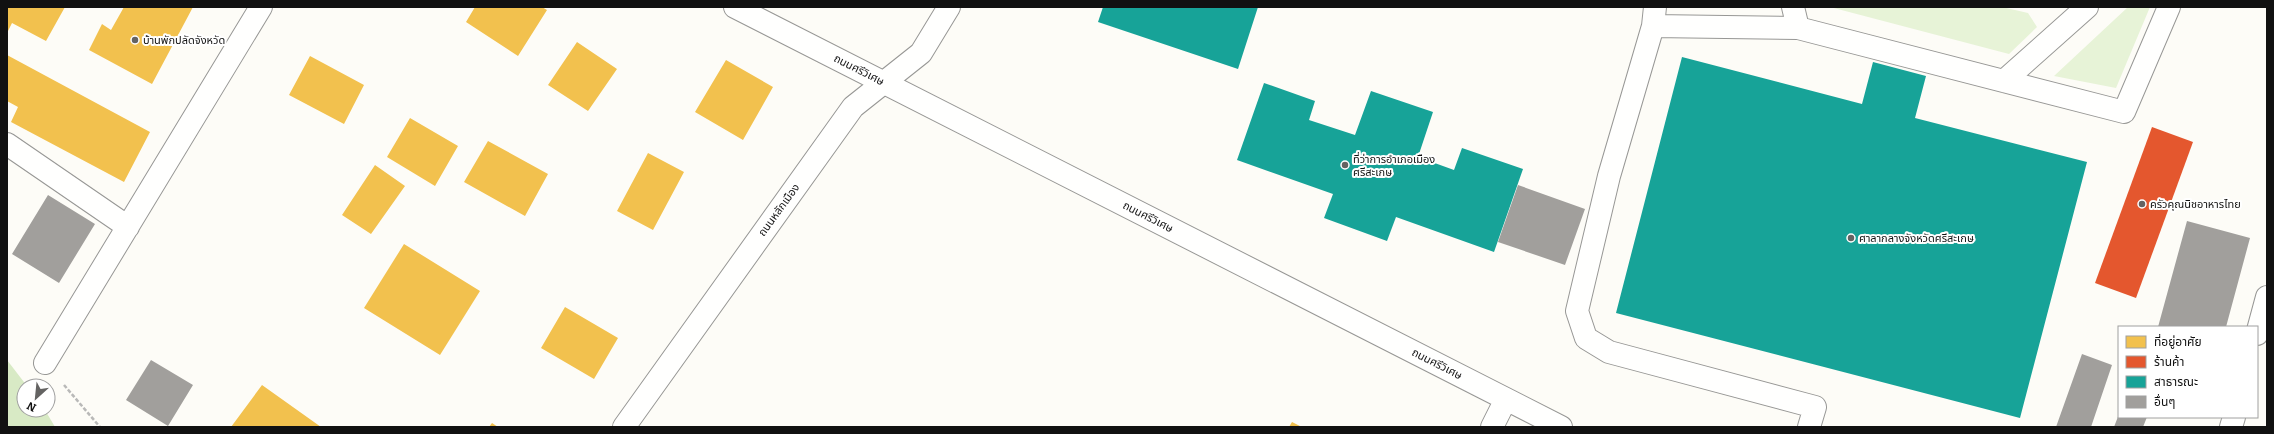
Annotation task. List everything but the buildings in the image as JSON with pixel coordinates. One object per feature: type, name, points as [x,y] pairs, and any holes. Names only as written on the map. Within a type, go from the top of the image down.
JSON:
[{"type":"street","points":[[45,363],[261,7]]},
{"type":"street","name":"ถนนศรีวิเศษ","points":[[735,7],[1561,427]]},
{"type":"street","name":"ถนนหลักเมือง","points":[[624,427],[853,106],[885,83],[922,53],[949,7]]},
{"type":"street","points":[[1792,7],[1798,28]]},
{"type":"street","points":[[2004,81],[2087,7]]},
{"type":"street","points":[[1809,427],[1815,407],[1609,352],[1586,338],[1577,311],[1609,176],[1654,17],[1798,28],[2124,112],[2169,7]]},
{"type":"street","points":[[7,144],[128,227]]},
{"type":"street","points":[[2258,330],[2267,298]]},
{"type":"street","points":[[1492,427],[1506,399]]},
{"type":"path","points":[[45,363],[100,427]]},
{"type":"green space","points":[[1830,7],[2002,7],[2028,13],[2037,27],[2009,54]]},
{"type":"green space","points":[[2128,7],[2150,7],[2116,88],[2054,76]]},
{"type":"green space","points":[[7,360],[21,378],[16,378],[16,418],[50,418],[55,427],[7,427]]},
{"type":"place","name":"บ้านพักปลัดจังหวัด","points":[[135,40]]},
{"type":"place","name":"ที่ว่าการอำเภอเมือง ศรีสะเกษ","points":[[1345,165]]},
{"type":"place","name":"ครัวคุณนิชอาหารไทย","points":[[2142,204]]},
{"type":"place","name":"ศาลากลางจังหวัดศรีสะเกษ","points":[[1851,238]]}]
